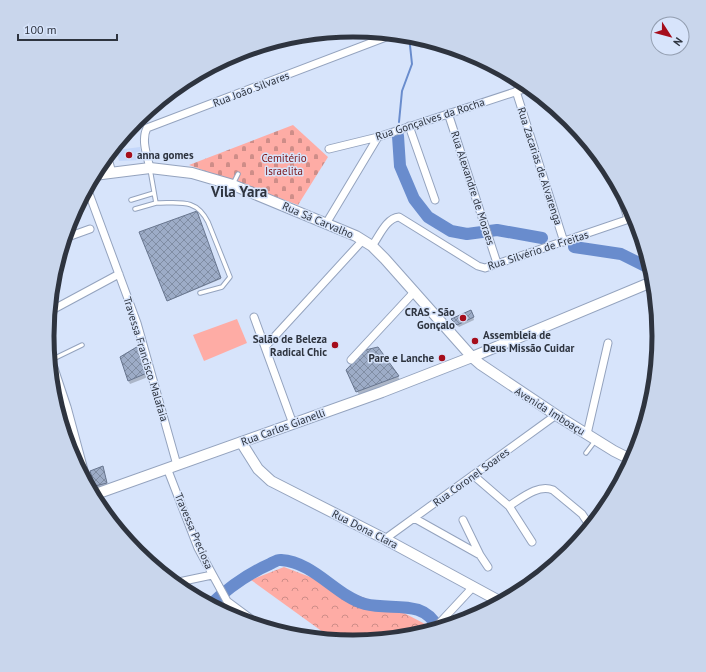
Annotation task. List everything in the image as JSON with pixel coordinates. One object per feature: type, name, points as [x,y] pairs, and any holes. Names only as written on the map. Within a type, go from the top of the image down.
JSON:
[{"type":"street","name":"Rua João Silvares","points":[[150,168],[144,140],[144,134],[147,128],[381,39]]},
{"type":"street","name":"Rua Gonçalves da Rocha","points":[[329,150],[378,137],[522,89]]},
{"type":"street","name":"Rua Zacarias de Alvarenga","points":[[516,91],[564,242]]},
{"type":"street","name":"Rua Alexandre de Moraes","points":[[448,113],[497,263]]},
{"type":"street","points":[[409,126],[435,200]]},
{"type":"street","points":[[327,222],[378,137]]},
{"type":"street","points":[[109,163],[112,172]]},
{"type":"street","name":"Rua Sá Carvalho","points":[[102,174],[150,168],[192,173],[233,185],[327,222],[372,246],[472,357]]},
{"type":"street","name":"Travessa Francisco Malafaia","points":[[90,195],[137,323],[172,466]]},
{"type":"street","name":"Rua Silvério de Freitas","points":[[372,246],[388,222],[399,217],[481,267],[564,242],[628,219]]},
{"type":"street","points":[[72,236],[90,229]]},
{"type":"street","points":[[265,347],[363,240]]},
{"type":"street","points":[[56,308],[119,274]]},
{"type":"street","name":"Rua Carlos Gianelli","points":[[99,493],[293,424],[472,357],[647,284]]},
{"type":"street","points":[[351,360],[415,292]]},
{"type":"street","points":[[254,317],[293,424]]},
{"type":"street","points":[[587,434],[608,343]]},
{"type":"street","name":"Avenida Imboaçu","points":[[472,357],[510,386],[596,440],[626,457]]},
{"type":"street","points":[[58,383],[67,407],[81,459]]},
{"type":"street","name":"Rua Coronel Soares","points":[[385,539],[556,415]]},
{"type":"street","name":"Rua Dona Clara","points":[[242,442],[258,469],[271,481],[385,539],[473,587],[492,601]]},
{"type":"street","name":"Travessa Preciosa","points":[[172,466],[198,548],[229,603]]},
{"type":"street","points":[[473,475],[509,506],[532,542]]},
{"type":"street","points":[[509,506],[536,490],[548,488],[553,490],[582,514],[587,522]]},
{"type":"street","points":[[414,518],[480,555]]},
{"type":"street","points":[[462,520],[488,567]]},
{"type":"street","points":[[182,581],[212,575]]},
{"type":"street","points":[[441,622],[473,587]]},
{"type":"street","points":[[227,607],[229,603],[246,615]]},
{"type":"lane","points":[[150,168],[156,203]]},
{"type":"lane","points":[[233,185],[238,174]]},
{"type":"lane","points":[[131,200],[154,193]]},
{"type":"lane","points":[[135,209],[156,203],[191,203],[204,214],[230,277],[222,286],[200,293]]},
{"type":"lane","points":[[55,360],[82,345]]},
{"type":"lane","points":[[586,453],[596,440]]},
{"type":"shaded area","name":"anna gomes","points":[[140,147],[142,160],[119,161],[117,152],[119,150]]},
{"type":"green space","name":"Cemitério Israelita","points":[[293,125],[328,157],[298,205],[189,165]]},
{"type":"green space","points":[[237,319],[247,343],[204,361],[193,335]]},
{"type":"green space","points":[[284,567],[404,613],[427,625],[411,629],[373,634],[353,635],[324,633],[251,580]]},
{"type":"building","points":[[197,211],[221,278],[167,301],[139,232]]},
{"type":"building","name":"CRAS - São Gonçalo","points":[[471,310],[474,317],[457,325],[451,319]]},
{"type":"building","points":[[140,345],[147,373],[128,381],[120,357]]},
{"type":"building","points":[[378,347],[399,376],[356,392],[346,370],[365,350]]},
{"type":"building","points":[[103,466],[107,483],[95,486],[90,471]]},
{"type":"waterway","points":[[399,122],[402,91],[412,64],[410,43]]},
{"type":"waterway","points":[[398,136],[400,166],[414,199],[428,217],[451,231],[467,234],[497,230],[542,238]]},
{"type":"waterway","points":[[574,247],[621,254],[643,265]]},
{"type":"waterway","points":[[215,601],[246,577],[280,560],[293,562],[304,567],[354,600],[375,606],[406,607],[415,609],[424,613],[435,623]]},
{"type":"waterway","points":[[234,583],[235,588]]},
{"type":"place","name":"anna gomes","points":[[129,155]]},
{"type":"place","name":"CRAS - São Gonçalo","points":[[463,318]]},
{"type":"place","name":"Assembleia de Deus Missão Cuidar","points":[[475,341]]},
{"type":"place","name":"Salão de Beleza Radical Chic","points":[[335,345]]},
{"type":"place","name":"Pare e Lanche","points":[[442,358]]},
{"type":"district","name":"Vila Yara","points":[[239,192]]}]
